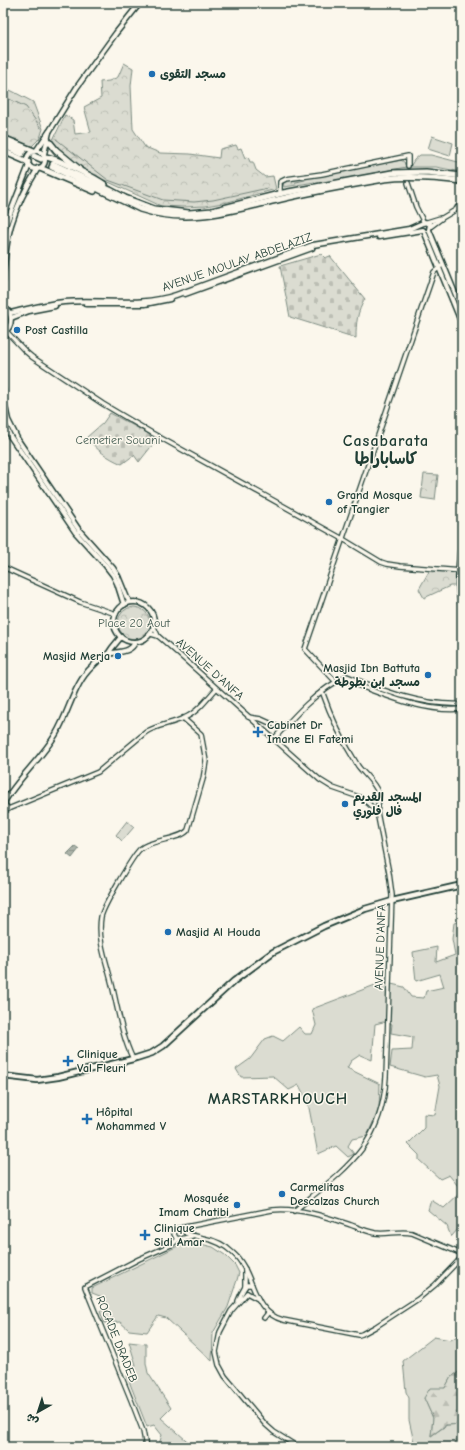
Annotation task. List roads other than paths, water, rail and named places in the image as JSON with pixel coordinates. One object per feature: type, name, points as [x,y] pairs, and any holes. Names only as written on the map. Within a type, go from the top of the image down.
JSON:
[{"type":"highway","points":[[3,138],[32,157]]},
{"type":"highway","points":[[48,140],[56,150],[72,162],[83,173]]},
{"type":"highway","points":[[3,141],[23,153],[3,145]]},
{"type":"highway","points":[[3,151],[32,157],[52,159],[101,182],[109,192],[140,209],[153,213],[191,217],[212,215],[283,198],[399,177],[462,182]]},
{"type":"highway","points":[[52,166],[109,192],[154,209],[189,213],[212,210],[281,192],[392,172],[426,172],[462,176]]},
{"type":"highway","points":[[39,168],[93,191],[109,192]]},
{"type":"main road","points":[[3,241],[6,224],[32,157],[77,87],[124,22],[140,3]]},
{"type":"main road","points":[[3,281],[11,225],[26,190],[39,168],[45,162],[42,158],[49,132]]},
{"type":"main road","points":[[32,157],[35,168],[39,168]]},
{"type":"main road","points":[[424,223],[422,226],[427,229]]},
{"type":"main road","points":[[424,223],[462,321]]},
{"type":"main road","name":"AVENUE MOULAY ABDELAZIZ","points":[[181,294],[313,245],[409,229],[424,223]]},
{"type":"main road","name":"AVENUE MOULAY ABDELAZIZ","points":[[10,313],[48,304],[64,302],[152,303],[316,247],[427,229]]},
{"type":"main road","points":[[441,265],[462,310]]},
{"type":"main road","name":"AVENUE MOULAY ABDELAZIZ","points":[[11,318],[29,311],[54,306],[106,302]]},
{"type":"main road","points":[[3,306],[10,313],[11,318],[11,323],[5,332]]},
{"type":"main road","points":[[3,390],[8,420],[18,440],[82,535],[113,568],[130,602]]},
{"type":"main road","points":[[3,420],[10,436],[73,528],[113,575],[124,605]]},
{"type":"main road","points":[[462,535],[459,596],[462,606]]},
{"type":"main road","points":[[461,570],[462,595]]},
{"type":"main road","points":[[130,602],[141,603],[151,610],[155,621],[154,627],[151,634],[144,640],[135,642],[126,640],[121,637],[115,629],[114,624],[116,614],[124,605],[130,602]]},
{"type":"main road","points":[[8,809],[3,804],[56,734],[84,676],[98,661],[108,654],[121,637]]},
{"type":"main road","points":[[108,654],[129,649],[134,646],[135,642]]},
{"type":"main road","points":[[3,1076],[37,1080],[51,1078],[148,1054],[163,1046],[234,981],[273,952],[345,917],[392,901],[462,885]]},
{"type":"street","points":[[281,192],[280,183],[282,180],[408,156],[408,166]]},
{"type":"street","points":[[408,182],[416,207],[424,223]]},
{"type":"street","name":"AVENUE MOULAY ABDELAZIZ","points":[[424,223],[441,218],[461,208]]},
{"type":"street","name":"AVENUE MOULAY ABDELAZIZ","points":[[427,229],[441,218]]},
{"type":"street","points":[[336,682],[305,649],[434,272],[441,265]]},
{"type":"street","points":[[5,332],[38,361],[103,404],[152,433],[387,564],[461,570]]},
{"type":"street","points":[[3,567],[80,602],[116,614]]},
{"type":"street","name":"AVENUE D'ANFA","points":[[154,627],[158,636],[273,740],[320,780],[334,788],[360,797],[377,812],[389,873],[392,901],[386,1077],[381,1111],[371,1136],[357,1156],[294,1211]]},
{"type":"street","name":"AVENUE D'ANFA","points":[[151,634],[158,636]]},
{"type":"street","points":[[273,740],[312,698],[348,676],[421,701],[438,704],[462,704]]},
{"type":"street","points":[[341,679],[425,707],[445,710],[462,709]]},
{"type":"street","points":[[3,812],[98,772],[149,730],[183,718],[196,711],[216,689]]},
{"type":"street","points":[[322,691],[331,718],[346,746],[360,768],[378,791],[379,799],[377,812]]},
{"type":"street","name":"AVENUE D'ANFA","points":[[248,717],[260,719],[283,729]]},
{"type":"street","points":[[132,1059],[102,946],[100,931],[101,916],[108,900],[141,848],[183,834],[188,830],[205,772],[206,761],[201,734],[183,718]]},
{"type":"street","points":[[174,1243],[174,1231],[180,1228],[272,1210],[294,1211],[342,1222],[374,1233],[412,1233],[462,1255],[435,1285],[418,1299],[360,1335],[282,1320],[268,1313],[263,1308],[238,1257],[228,1248],[219,1243],[205,1238],[192,1236],[180,1228]]},
{"type":"street","points":[[184,1238],[185,1232],[190,1226]]},
{"type":"street","points":[[175,1237],[179,1239],[192,1236]]},
{"type":"street","name":"ROCADE DRADEB","points":[[146,1447],[143,1431],[132,1400],[85,1287],[174,1243],[179,1239]]},
{"type":"street","points":[[245,1269],[245,1287],[249,1294],[259,1300]]},
{"type":"street","points":[[253,1287],[249,1284],[245,1287],[237,1304],[220,1332],[216,1352],[219,1365],[225,1376],[265,1424],[298,1447]]},
{"type":"street","points":[[237,1304],[249,1294],[254,1292],[253,1287]]},
{"type":"street","points":[[264,1318],[268,1313]]},
{"type":"waterway","points":[[3,96],[26,107],[41,128]]},
{"type":"waterway","points":[[56,139],[108,180],[163,200],[194,202],[213,200],[268,188]]},
{"type":"waterway","points":[[292,183],[305,180]]},
{"type":"tunnel","points":[[22,154],[33,159]]},
{"type":"tunnel","points":[[41,159],[53,164]]},
{"type":"place","name":"مسجد التقوى","points":[[152,74]]},
{"type":"place","name":"Post Castilla","points":[[17,330]]},
{"type":"place","name":"Grand Mosque of Tangier","points":[[329,502]]},
{"type":"place","name":"Masjid Merja","points":[[118,656]]},
{"type":"place","name":"Masjid Ibn Battuta مسجد ابن بطوطة","points":[[428,675]]},
{"type":"place","name":"Cabinet Dr Imane El Fatemi","points":[[258,732]]},
{"type":"place","name":"المسجد القديم فال فلوري","points":[[345,804]]},
{"type":"place","name":"Masjid Al Houda","points":[[168,932]]},
{"type":"place","name":"Clinique Val Fleuri","points":[[68,1061]]},
{"type":"place","name":"Hôpital Mohammed V","points":[[87,1119]]},
{"type":"place","name":"Carmelitas Descalzas Church","points":[[282,1194]]},
{"type":"place","name":"Mosquée Imam Chatibi","points":[[237,1205]]},
{"type":"place","name":"Clinique Sidi Amar","points":[[145,1235]]},
{"type":"district","name":"Casabarata كاساباراطا","points":[[386,449]]},
{"type":"district","name":"MARSTARKHOUCH","points":[[278,1098]]},
{"type":"park label","name":"Cemetier Souani","points":[[118,440]]},
{"type":"park label","name":"Place 20 Aout","points":[[134,623]]}]
